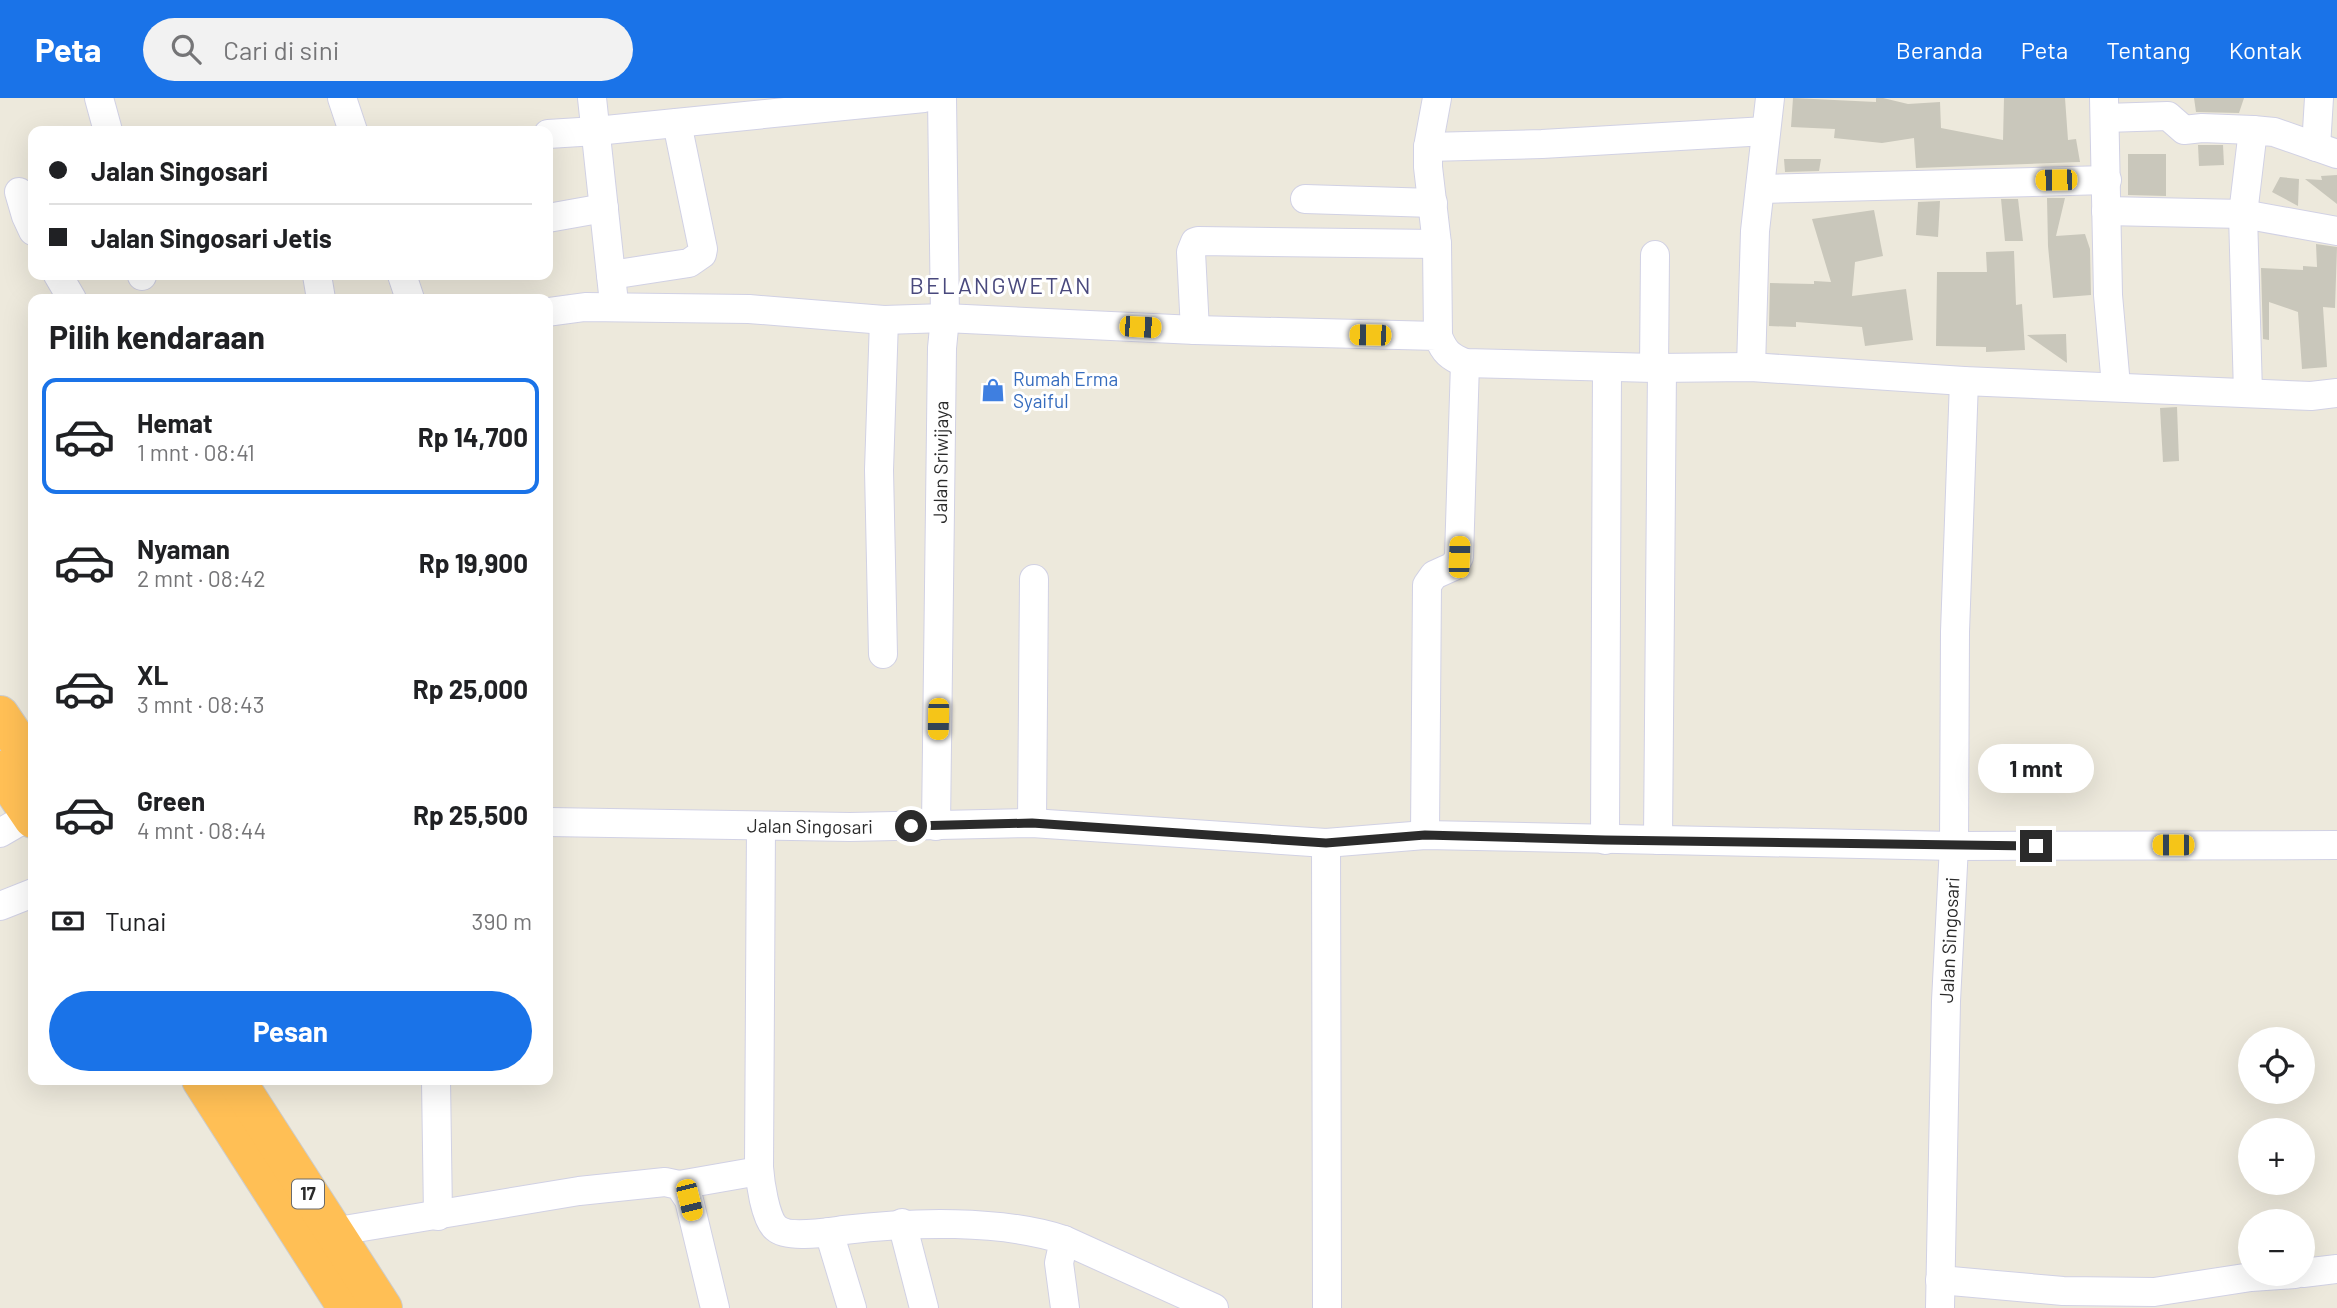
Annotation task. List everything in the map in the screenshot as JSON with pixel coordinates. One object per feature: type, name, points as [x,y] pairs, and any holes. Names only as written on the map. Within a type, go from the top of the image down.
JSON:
[{"type":"highway","points":[[0,715],[28,757]]},
{"type":"highway","points":[[0,770],[21,822]]},
{"type":"highway","name":"17","points":[[204,1085],[347,1308]]},
{"type":"highway","name":"17","points":[[239,1085],[383,1308]]},
{"type":"street","points":[[99,98],[107,126]]},
{"type":"street","points":[[342,98],[351,126]]},
{"type":"street","points":[[592,98],[615,308]]},
{"type":"street","points":[[553,134],[924,98]]},
{"type":"street","name":"Jalan Sriwijaya","points":[[936,825],[942,348],[945,318],[942,98]]},
{"type":"street","points":[[1437,98],[1428,147],[1437,244],[1438,336],[1442,347],[1451,358],[1465,363],[1508,362],[1658,368],[1751,367],[1964,381],[2311,396],[2337,393]]},
{"type":"street","points":[[1751,367],[1755,231],[1770,98]]},
{"type":"street","points":[[2116,386],[2108,295],[2104,108],[2168,116],[2184,130],[2202,128],[2274,132],[2327,150],[2319,98]]},
{"type":"street","points":[[611,275],[689,263],[702,254],[677,123]]},
{"type":"street","points":[[2248,393],[2243,214],[2253,130]]},
{"type":"street","points":[[1428,147],[1542,144],[1766,131]]},
{"type":"street","points":[[1760,189],[2107,180]]},
{"type":"street","points":[[17,193],[28,220]]},
{"type":"street","points":[[1305,199],[1433,203]]},
{"type":"street","points":[[553,217],[604,208]]},
{"type":"street","points":[[2106,211],[2243,214],[2337,230]]},
{"type":"street","points":[[1195,330],[1191,252],[1198,241],[1437,244]]},
{"type":"street","points":[[1656,255],[1658,840]]},
{"type":"street","points":[[553,311],[585,306],[749,309],[884,320],[945,318],[1195,330],[1438,336]]},
{"type":"street","points":[[883,654],[879,470],[884,320]]},
{"type":"street","points":[[1425,835],[1427,585],[1434,575],[1454,566],[1459,557],[1465,363]]},
{"type":"street","points":[[1605,840],[1607,367]]},
{"type":"street","points":[[1964,381],[1955,632],[1954,846],[2337,845]]},
{"type":"street","points":[[1032,823],[1034,579]]},
{"type":"street","name":"Jalan Singosari","points":[[553,822],[761,826],[1032,823],[1326,843],[1425,835],[1954,846],[1946,1000],[1940,1294]]},
{"type":"street","points":[[761,826],[759,1171],[763,1198],[772,1224],[777,1230],[788,1234],[829,1233],[902,1223],[997,1227],[1049,1235],[1214,1308]]},
{"type":"street","points":[[1326,843],[1327,1308]]},
{"type":"street","points":[[0,906],[28,895]]},
{"type":"street","points":[[436,1085],[438,1216]]},
{"type":"street","points":[[332,1232],[579,1191],[664,1182],[679,1185],[759,1171]]},
{"type":"street","points":[[679,1185],[689,1200],[715,1308]]},
{"type":"street","points":[[902,1223],[923,1308]]},
{"type":"street","points":[[829,1233],[852,1308]]},
{"type":"street","points":[[1064,1240],[1059,1263],[1065,1308]]},
{"type":"street","points":[[2315,1272],[2337,1269]]},
{"type":"street","points":[[1940,1294],[2063,1291],[2156,1300],[2238,1280]]},
{"type":"building","points":[[1793,98],[1876,102],[1876,98],[1883,98],[1908,104],[1940,102],[1941,128],[2003,140],[2004,98],[2065,98],[2068,140],[2076,139],[2080,162],[1916,168],[1914,138],[1882,143],[1834,138],[1835,129],[1791,127]]},
{"type":"building","points":[[2194,98],[2244,98],[2239,113],[2196,112]]},
{"type":"building","points":[[2198,145],[2223,145],[2224,165],[2199,166]]},
{"type":"building","points":[[2128,154],[2166,154],[2166,196],[2128,195]]},
{"type":"building","points":[[1784,159],[1821,159],[1819,171],[1785,172]]},
{"type":"building","points":[[2337,175],[2337,204],[2305,179],[2322,180],[2321,176]]},
{"type":"building","points":[[2280,177],[2299,179],[2298,206],[2272,192]]},
{"type":"building","points":[[2047,198],[2065,198],[2056,236],[2085,234],[2090,249],[2091,295],[2053,298]]},
{"type":"building","points":[[2001,199],[2018,199],[2023,241],[2005,241]]},
{"type":"building","points":[[1940,201],[1938,237],[1916,235],[1918,202]]},
{"type":"building","points":[[1874,210],[1883,256],[1855,262],[1852,296],[1906,289],[1913,340],[1865,346],[1862,327],[1796,322],[1796,327],[1769,326],[1770,283],[1831,282],[1812,219]]},
{"type":"building","points":[[2316,244],[2337,247],[2335,308],[2323,307],[2327,367],[2302,369],[2298,312],[2269,302],[2269,340],[2263,339],[2261,268],[2303,270],[2303,266],[2317,267]]},
{"type":"building","points":[[2014,251],[2016,305],[2022,304],[2025,350],[1986,352],[1986,347],[1936,346],[1937,272],[1987,272],[1986,252]]},
{"type":"building","points":[[2066,334],[2067,363],[2027,335]]},
{"type":"building","points":[[2177,407],[2179,461],[2163,462],[2160,408]]},
{"type":"place","name":"Rumah Erma Syaiful","points":[[993,390]]},
{"type":"district","name":"BELANGWETAN","points":[[1001,286]]},
{"type":"route","points":[[911,826],[1032,823],[1326,843],[1425,835],[2036,846]]}]
